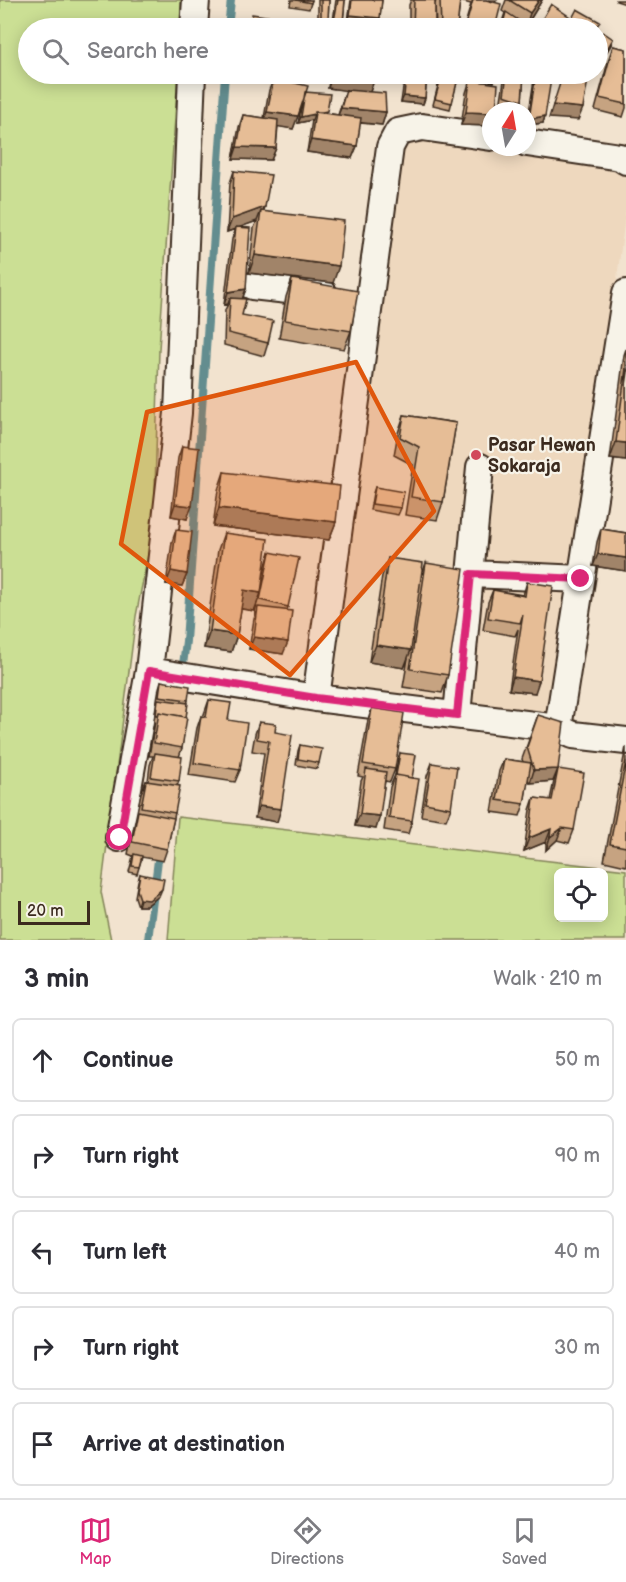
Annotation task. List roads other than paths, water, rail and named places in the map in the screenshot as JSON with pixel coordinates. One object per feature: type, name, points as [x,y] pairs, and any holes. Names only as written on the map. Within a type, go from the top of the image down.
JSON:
[{"type":"street","points":[[195,18],[196,0]]},
{"type":"street","points":[[120,838],[160,673],[178,413],[192,84]]},
{"type":"street","points":[[316,698],[390,147],[398,132],[422,127],[482,136]]},
{"type":"street","points":[[536,144],[620,157],[626,161]]},
{"type":"street","points":[[252,286],[370,300]]},
{"type":"street","points":[[558,728],[626,293]]},
{"type":"street","points":[[457,715],[480,467]]},
{"type":"street","points":[[471,574],[581,579]]},
{"type":"street","points":[[160,673],[316,698],[558,728],[573,735],[626,741]]},
{"type":"waterway","points":[[229,18],[231,0]]},
{"type":"waterway","points":[[182,673],[224,84]]},
{"type":"waterway","points":[[148,940],[159,852]]},
{"type":"place","name":"Pasar Hewan Sokaraja","points":[[476,455]]}]
